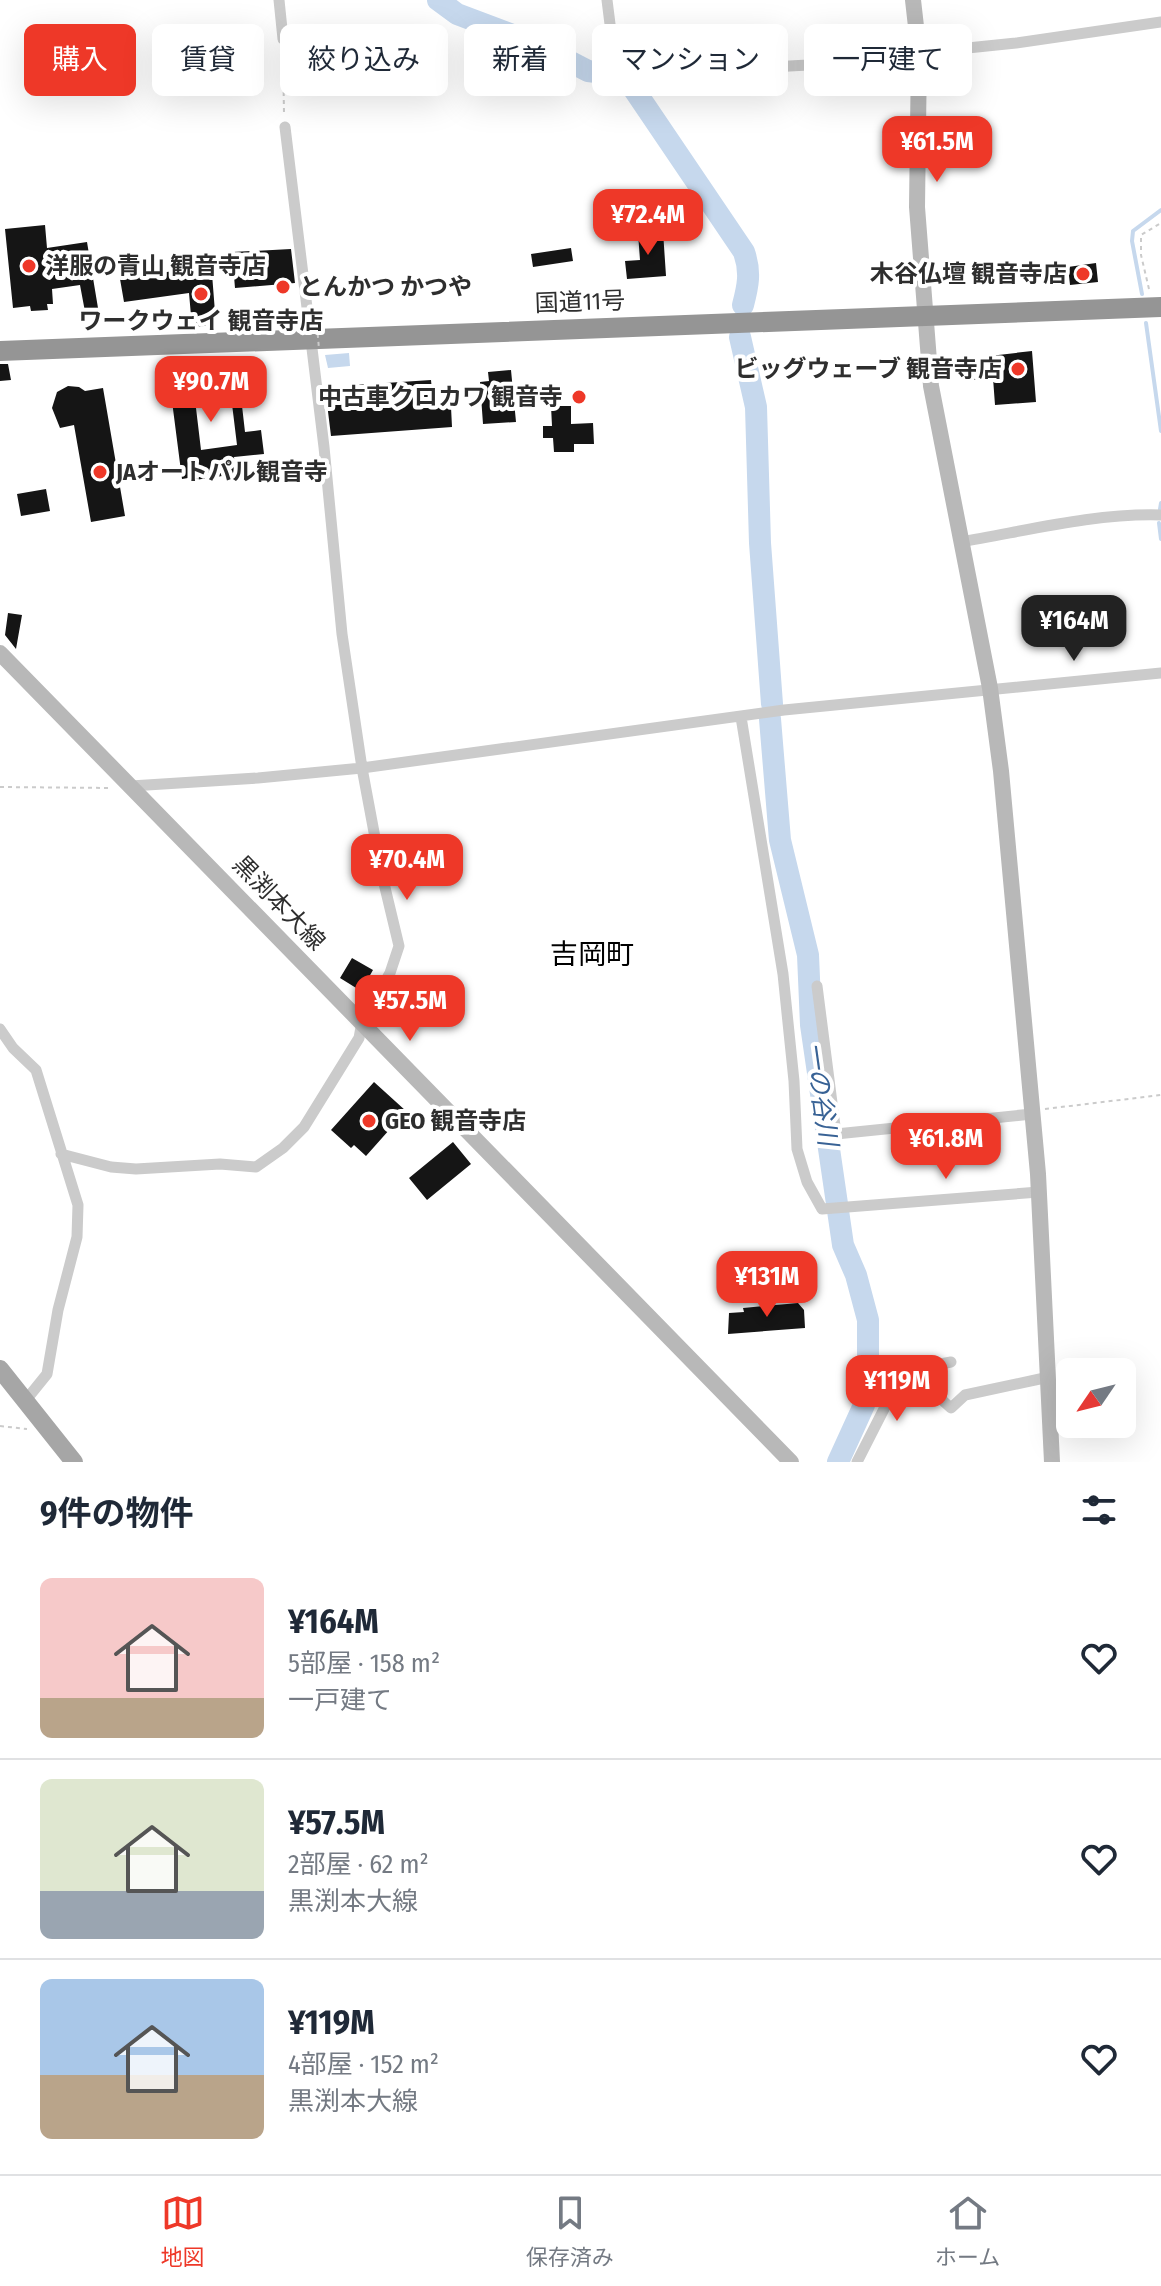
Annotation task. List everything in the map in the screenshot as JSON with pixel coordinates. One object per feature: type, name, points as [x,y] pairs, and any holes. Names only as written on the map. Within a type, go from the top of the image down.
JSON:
[{"type":"highway","name":"国道11号","points":[[0,351],[1157,307]]},
{"type":"main road","points":[[0,1369],[74,1462]]},
{"type":"street","points":[[279,0],[281,24]]},
{"type":"street","points":[[607,0],[615,64],[638,74],[804,65]]},
{"type":"street","points":[[913,0],[916,24]]},
{"type":"street","points":[[972,48],[1161,22]]},
{"type":"street","points":[[918,96],[917,207],[931,386],[990,688],[1001,771],[1039,1192],[1052,1462]]},
{"type":"street","points":[[61,1154],[111,1167],[136,1169],[220,1164],[256,1167],[283,1148],[304,1127],[359,1038],[362,1022],[393,965],[399,946],[362,768],[342,634],[315,338],[285,127]]},
{"type":"street","points":[[960,542],[1101,518],[1161,515]]},
{"type":"street","name":"黒渕本大線","points":[[0,653],[791,1462]]},
{"type":"street","points":[[131,786],[362,768],[784,710],[1161,673]]},
{"type":"street","points":[[741,717],[783,974],[794,1081],[797,1149],[807,1182],[822,1209],[1039,1192]]},
{"type":"street","points":[[817,986],[836,1134],[1032,1112]]},
{"type":"street","points":[[0,1029],[13,1048],[36,1070],[78,1205],[77,1237],[58,1310],[47,1374],[26,1400]]},
{"type":"street","points":[[857,1462],[885,1407],[888,1374],[951,1362]]},
{"type":"street","points":[[937,1365],[942,1400],[951,1408],[965,1395],[1049,1377]]},
{"type":"path","points":[[283,96],[285,127]]},
{"type":"path","points":[[1157,307],[1141,255],[1141,235],[1161,223]]},
{"type":"path","points":[[0,787],[107,789],[131,786]]},
{"type":"path","points":[[1032,1112],[1161,1095]]},
{"type":"path","points":[[0,1426],[27,1429],[39,1418]]},
{"type":"water","points":[[349,353],[350,366],[328,368],[325,355]]},
{"type":"building","name":"洋服の青山 観音寺店","points":[[45,225],[47,248],[87,242],[99,314],[86,317],[80,285],[52,289],[53,304],[47,304],[48,310],[31,311],[30,306],[13,308],[5,229]]},
{"type":"building","points":[[663,231],[666,276],[627,279],[625,261],[640,260],[638,233]]},
{"type":"building","points":[[571,248],[573,261],[533,267],[531,254]]},
{"type":"building","points":[[291,249],[295,283],[235,288],[232,252]]},
{"type":"building","points":[[211,261],[216,325],[192,327],[189,293],[124,302],[120,279],[187,269],[186,263]]},
{"type":"building","name":"木谷仏壇 観音寺店","points":[[1096,263],[1098,282],[1070,285],[1068,267]]},
{"type":"building","name":"ビッグウェーブ 観音寺店","points":[[1032,351],[1036,402],[995,405],[993,378],[973,380],[972,358]]},
{"type":"building","points":[[0,364],[8,364],[11,380],[0,381]]},
{"type":"building","points":[[240,366],[241,376],[254,374],[256,384],[244,385],[246,397],[241,397],[245,432],[261,430],[264,454],[234,457],[236,474],[188,481],[188,478],[182,479],[168,370],[195,367],[197,388],[230,385],[228,367]],"holes":[[[232,404],[237,445],[201,450],[196,408]]]},
{"type":"building","points":[[511,370],[516,422],[483,424],[480,382],[489,381],[488,372]]},
{"type":"building","points":[[431,380],[433,401],[447,400],[448,407],[451,407],[452,427],[331,436],[325,387]]},
{"type":"building","name":"JAオートパル観音寺","points":[[68,386],[85,391],[103,388],[125,516],[91,522],[74,425],[60,428],[52,408],[57,392]]},
{"type":"building","points":[[551,406],[571,406],[571,424],[593,423],[594,444],[574,444],[574,452],[554,452],[553,438],[543,438],[543,426],[552,426]]},
{"type":"building","points":[[46,489],[50,511],[21,516],[17,494]]},
{"type":"building","points":[[8,613],[22,615],[16,649],[5,635]]},
{"type":"building","points":[[352,958],[373,970],[361,991],[340,978]]},
{"type":"building","name":"GEO 観音寺店","points":[[374,1082],[406,1111],[366,1156],[354,1145],[351,1148],[331,1130]]},
{"type":"building","points":[[453,1142],[471,1164],[427,1200],[409,1178]]},
{"type":"building","points":[[798,1303],[804,1310],[805,1328],[728,1334],[729,1313],[744,1312],[743,1308]]},
{"type":"waterway","name":"一の谷川","points":[[438,0],[457,14],[534,43],[588,71],[612,74],[629,82],[744,252],[748,279],[743,305]]},
{"type":"waterway","points":[[1142,294],[1132,241],[1133,231],[1161,210]]},
{"type":"waterway","points":[[1146,323],[1161,431]]},
{"type":"waterway","name":"一の谷川","points":[[740,337],[756,407],[760,543],[772,704]]},
{"type":"waterway","points":[[1160,509],[1161,503]]},
{"type":"waterway","points":[[1159,523],[1161,539]]},
{"type":"waterway","name":"一の谷川","points":[[770,719],[780,840],[808,955],[811,1025],[843,1245],[856,1275],[868,1320],[864,1405],[838,1462]]},
{"type":"place","name":"洋服の青山 観音寺店","points":[[29,266]]},
{"type":"place","name":"木谷仏壇 観音寺店","points":[[1083,274]]},
{"type":"place","name":"とんかつ かつや","points":[[283,287]]},
{"type":"place","name":"ワークウェイ 観音寺店","points":[[201,294]]},
{"type":"place","name":"ビッグウェーブ 観音寺店","points":[[1018,369]]},
{"type":"place","name":"中古車クロカワ 観音寺","points":[[579,397]]},
{"type":"place","name":"JAオートパル観音寺","points":[[100,472]]},
{"type":"place","name":"GEO 観音寺店","points":[[369,1121]]},
{"type":"district","name":"吉岡町","points":[[592,954]]}]
